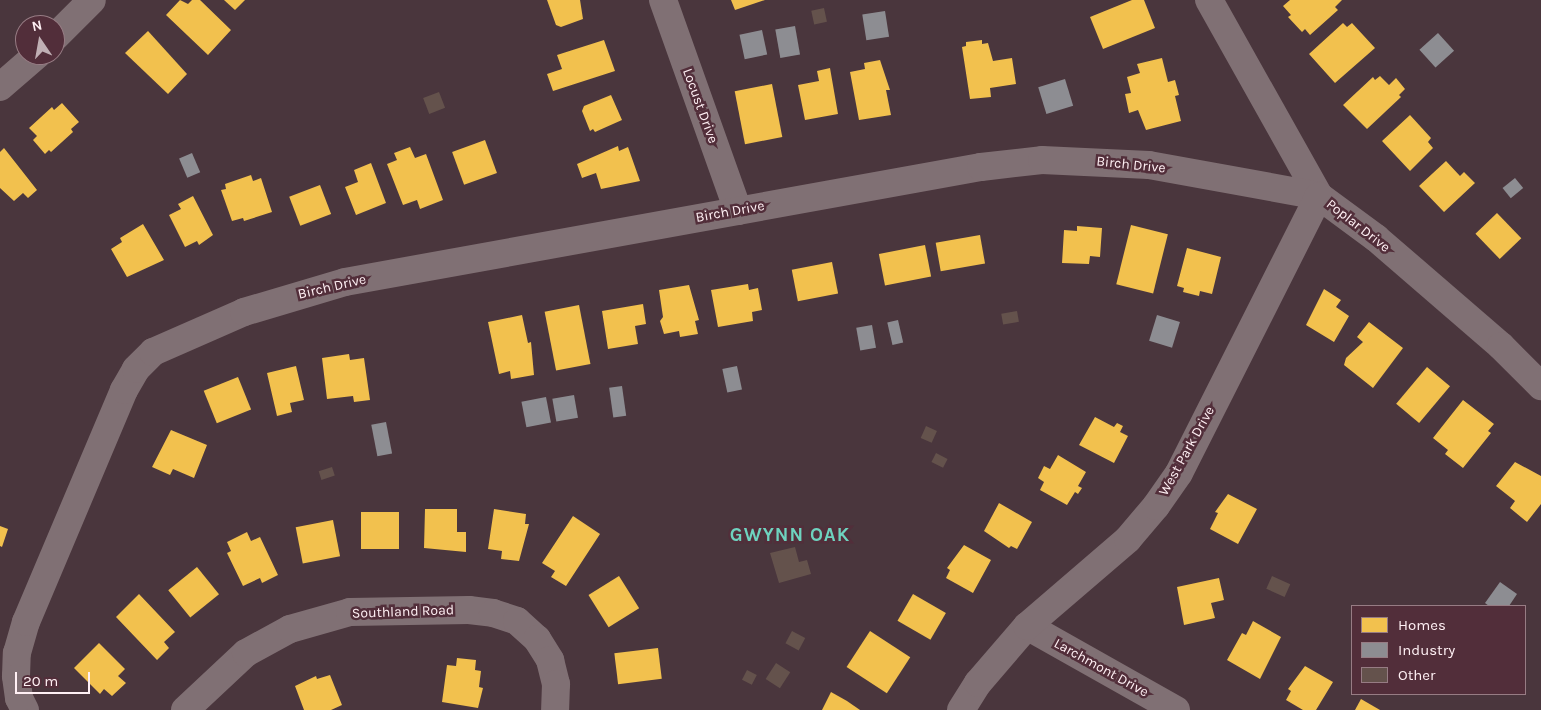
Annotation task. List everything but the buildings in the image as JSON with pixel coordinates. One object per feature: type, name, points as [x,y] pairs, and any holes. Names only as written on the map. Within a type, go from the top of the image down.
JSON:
[{"type":"street","points":[[65,27],[92,0]]},
{"type":"street","name":"Locust Drive","points":[[662,0],[738,211]]},
{"type":"street","name":"Poplar Drive","points":[[1209,0],[1319,196],[1376,238],[1501,346],[1541,386]]},
{"type":"street","points":[[0,87],[25,65]]},
{"type":"street","name":"Birch Drive","points":[[25,710],[19,698],[16,676],[17,653],[26,622],[124,390],[136,369],[154,352],[244,312],[345,282],[981,167],[1042,160],[1148,165],[1319,196]]},
{"type":"street","name":"West Park Drive","points":[[961,710],[978,683],[1027,626],[1128,539],[1160,500],[1178,473],[1319,196]]},
{"type":"street","name":"Southland Road","points":[[185,710],[246,653],[290,629],[350,612],[469,610],[494,613],[517,621],[537,639],[550,660],[554,676],[555,710]]},
{"type":"street","name":"Larchmont Drive","points":[[1027,626],[1176,710]]},
{"type":"district","name":"GWYNN OAK","points":[[790,536]]}]
